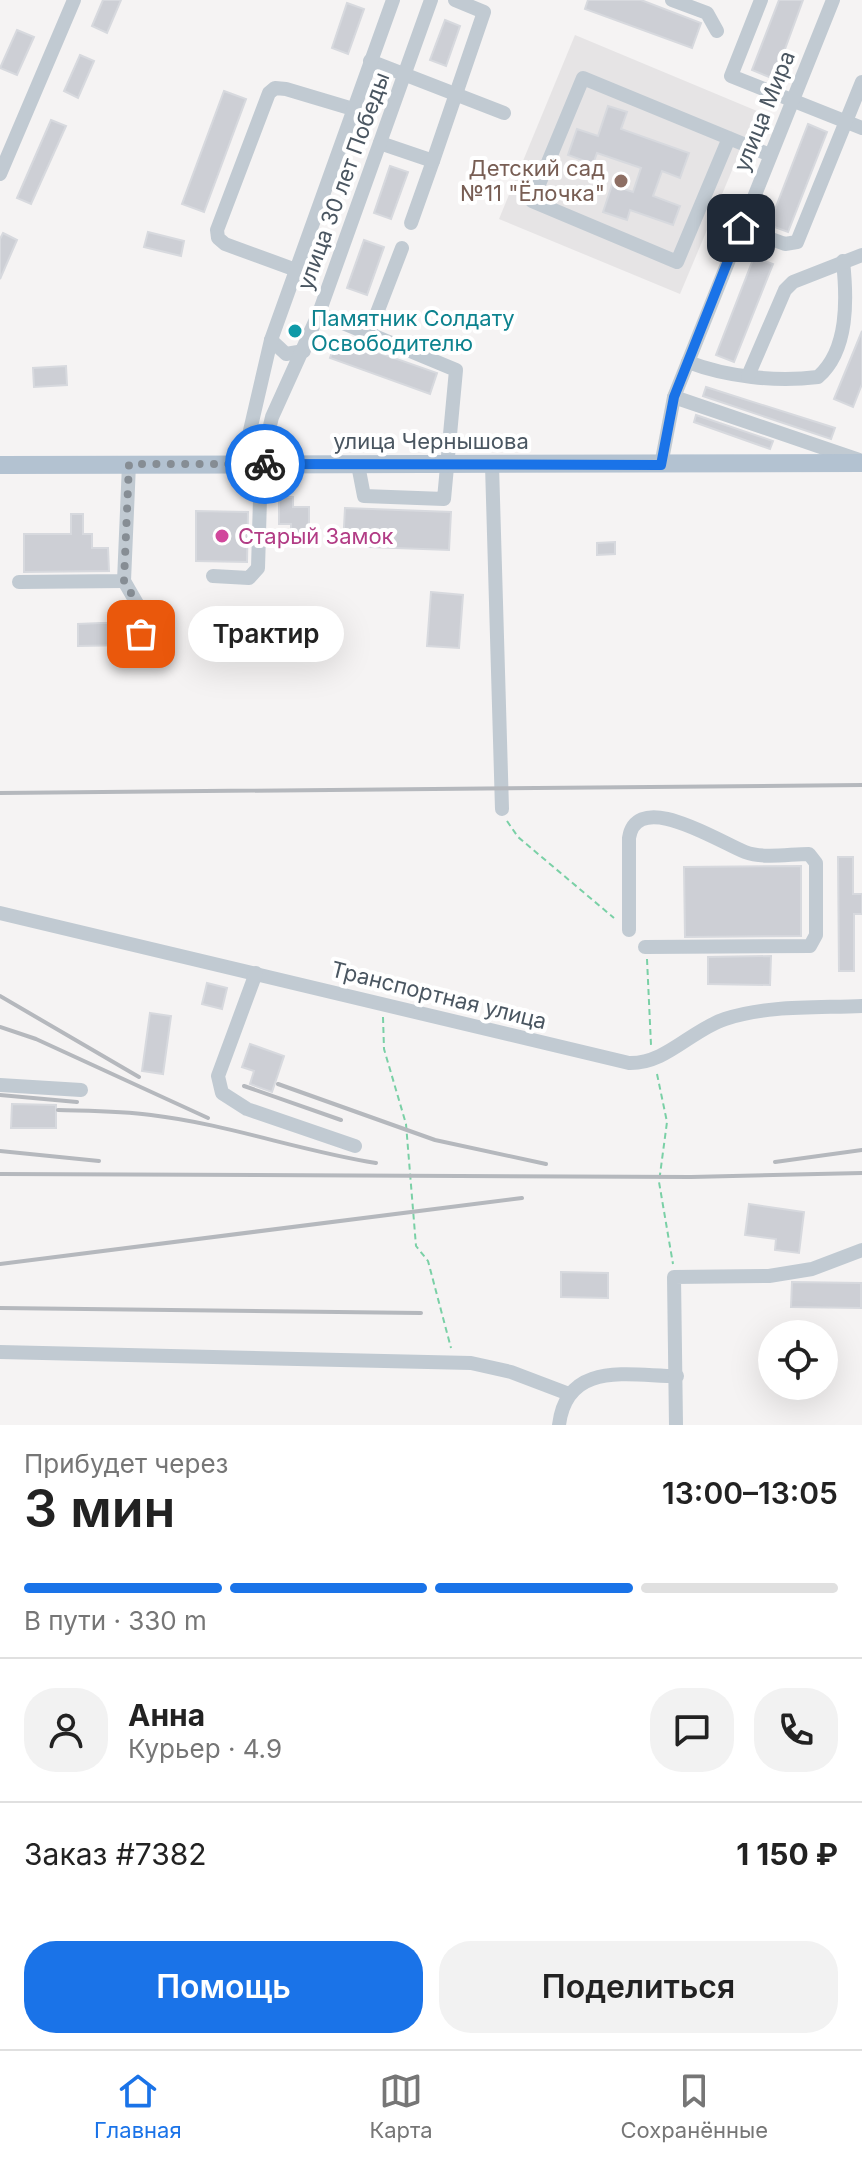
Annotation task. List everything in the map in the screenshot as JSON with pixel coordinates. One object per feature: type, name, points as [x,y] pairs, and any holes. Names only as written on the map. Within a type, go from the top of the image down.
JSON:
[{"type":"main road","name":"улица Чернышова","points":[[0,465],[862,462]]},
{"type":"street","points":[[0,174],[74,0]]},
{"type":"street","name":"улица 30 лет Победы","points":[[251,464],[271,340],[393,0]]},
{"type":"street","name":"улица 30 лет Победы","points":[[251,464],[319,313],[431,0]]},
{"type":"street","points":[[411,223],[484,12],[455,0]]},
{"type":"street","points":[[672,0],[707,13],[717,31]]},
{"type":"street","points":[[761,0],[731,76],[862,128]]},
{"type":"street","name":"улица Мира","points":[[661,465],[674,397],[833,0]]},
{"type":"street","points":[[370,61],[504,113]]},
{"type":"street","points":[[729,138],[677,262],[532,201],[583,78],[729,138],[770,155]]},
{"type":"street","points":[[741,228],[785,244],[797,242],[862,82]]},
{"type":"street","points":[[296,270],[225,244],[218,238],[217,230],[269,93],[275,88],[286,89],[353,109]]},
{"type":"street","points":[[380,143],[433,161]]},
{"type":"street","points":[[370,331],[402,248]]},
{"type":"street","points":[[748,376],[785,290],[793,282],[862,255]]},
{"type":"street","points":[[688,362],[718,372],[748,376],[818,377],[826,370],[847,316],[843,261]]},
{"type":"street","points":[[319,313],[370,331],[456,370],[444,499],[364,496],[358,465]]},
{"type":"street","points":[[271,340],[286,354],[297,355],[304,351]]},
{"type":"street","points":[[674,397],[862,462]]},
{"type":"street","points":[[129,464],[124,581],[139,607],[141,652]]},
{"type":"street","points":[[213,576],[249,578],[258,568],[251,464]]},
{"type":"street","points":[[492,465],[502,809]]},
{"type":"street","points":[[19,582],[124,581]]},
{"type":"street","points":[[629,930],[629,838],[632,826],[643,819],[677,820],[746,853],[809,854],[816,863],[816,935],[810,946],[645,947]]},
{"type":"street","name":"Транспортная улица","points":[[0,913],[612,1060],[639,1063],[652,1060]]},
{"type":"street","points":[[256,973],[218,1076],[222,1093],[247,1109],[355,1146]]},
{"type":"street","points":[[652,1060],[710,1024],[750,1012],[862,1006]]},
{"type":"street","points":[[0,1085],[81,1090]]},
{"type":"street","points":[[676,1425],[674,1277],[769,1276],[812,1269],[862,1250]]},
{"type":"street","points":[[0,1352],[455,1363],[511,1372],[569,1394]]},
{"type":"street","points":[[559,1425],[569,1394],[582,1382],[598,1376],[677,1376]]},
{"type":"path","points":[[502,809],[518,837],[629,930]]},
{"type":"path","points":[[645,947],[652,1060],[667,1122],[659,1182],[669,1226],[674,1277]]},
{"type":"path","points":[[383,1004],[384,1049],[406,1124],[416,1246],[428,1261],[455,1363]]},
{"type":"shaded area","name":"Детский сад №11 \"Ёлочка\"","points":[[575,35],[757,111],[680,294],[499,219]]},
{"type":"building","points":[[103,0],[121,0],[107,33],[92,26]]},
{"type":"building","points":[[588,0],[641,0],[701,23],[692,48],[585,9]]},
{"type":"building","points":[[779,0],[803,0],[774,79],[752,70]]},
{"type":"building","points":[[347,3],[364,9],[348,54],[332,48]]},
{"type":"building","points":[[445,20],[460,26],[446,66],[430,60]]},
{"type":"building","points":[[17,30],[34,37],[17,75],[0,68]]},
{"type":"building","points":[[80,55],[94,61],[78,98],[64,91]]},
{"type":"building","points":[[224,91],[246,99],[204,212],[182,204]]},
{"type":"building","points":[[608,106],[627,112],[621,129],[689,153],[680,178],[662,171],[653,196],[680,206],[673,225],[630,210],[627,220],[603,212],[612,185],[633,192],[641,168],[597,153],[593,164],[568,155],[577,129],[598,136]]},
{"type":"building","points":[[51,120],[66,126],[31,204],[17,198]]},
{"type":"building","points":[[808,124],[827,132],[788,232],[769,225]]},
{"type":"building","points":[[390,166],[408,172],[391,219],[374,213]]},
{"type":"building","points":[[148,232],[184,241],[181,256],[144,247]]},
{"type":"building","points":[[3,233],[17,240],[0,279],[0,239]]},
{"type":"building","points":[[364,240],[384,247],[367,295],[347,288]]},
{"type":"building","points":[[754,257],[773,264],[734,362],[716,355]]},
{"type":"building","points":[[862,331],[862,384],[853,407],[834,399]]},
{"type":"building","points":[[337,338],[437,373],[430,394],[330,358]]},
{"type":"building","points":[[66,366],[67,385],[34,387],[33,368]]},
{"type":"building","points":[[706,387],[835,428],[831,439],[703,396]]},
{"type":"building","points":[[696,415],[773,441],[770,449],[694,422]]},
{"type":"building","points":[[279,497],[293,497],[293,507],[309,507],[309,547],[291,546],[291,524],[279,524]]},
{"type":"building","points":[[345,508],[451,512],[449,550],[343,546]]},
{"type":"building","name":"Старый Замок","points":[[196,511],[248,512],[247,562],[196,561]]},
{"type":"building","points":[[71,514],[83,514],[83,534],[92,534],[92,548],[108,548],[109,571],[24,572],[24,534],[71,534]]},
{"type":"building","points":[[615,542],[615,554],[597,555],[597,543]]},
{"type":"building","points":[[431,592],[463,595],[459,648],[427,646]]},
{"type":"building","points":[[130,623],[131,645],[78,646],[78,624]]},
{"type":"building","points":[[838,857],[853,857],[853,894],[862,894],[862,914],[854,914],[854,971],[839,971]]},
{"type":"building","points":[[801,866],[801,936],[685,937],[684,867]]},
{"type":"building","points":[[771,956],[770,985],[708,984],[708,957]]},
{"type":"building","points":[[207,983],[227,988],[222,1009],[202,1004]]},
{"type":"building","points":[[150,1013],[171,1016],[163,1074],[142,1071]]},
{"type":"building","points":[[250,1044],[284,1056],[272,1092],[250,1084],[254,1071],[242,1067]]},
{"type":"building","points":[[12,1104],[56,1105],[56,1128],[11,1128]]},
{"type":"building","points":[[749,1204],[804,1212],[799,1253],[775,1250],[776,1239],[745,1235]]},
{"type":"building","points":[[561,1272],[608,1273],[608,1298],[561,1297]]},
{"type":"building","points":[[792,1282],[861,1283],[861,1308],[791,1307]]},
{"type":"railway","points":[[0,793],[862,785]]},
{"type":"railway","points":[[0,996],[139,1077]]},
{"type":"railway","points":[[0,1027],[36,1039],[208,1118]]},
{"type":"railway","points":[[278,1084],[435,1140],[546,1164]]},
{"type":"railway","points":[[244,1086],[341,1120]]},
{"type":"railway","points":[[0,1095],[77,1102]]},
{"type":"railway","points":[[58,1110],[179,1119],[376,1163]]},
{"type":"railway","points":[[775,1162],[862,1150]]},
{"type":"railway","points":[[0,1151],[99,1161]]},
{"type":"railway","points":[[0,1174],[691,1177],[862,1173]]},
{"type":"railway","points":[[0,1264],[522,1198]]},
{"type":"railway","points":[[0,1308],[421,1313]]},
{"type":"way so far","points":[[141,634],[139,607],[124,581],[129,464],[265,464]]},
{"type":"place","name":"Детский сад №11 \"Ёлочка\"","points":[[621,181]]},
{"type":"place","name":"Памятник Солдату Освободителю","points":[[295,331]]},
{"type":"place","name":"Старый Замок","points":[[222,536]]},
{"type":"place","name":"Трактир","points":[[141,634]]},
{"type":"route","points":[[265,464],[661,465],[674,397],[741,228]]}]
